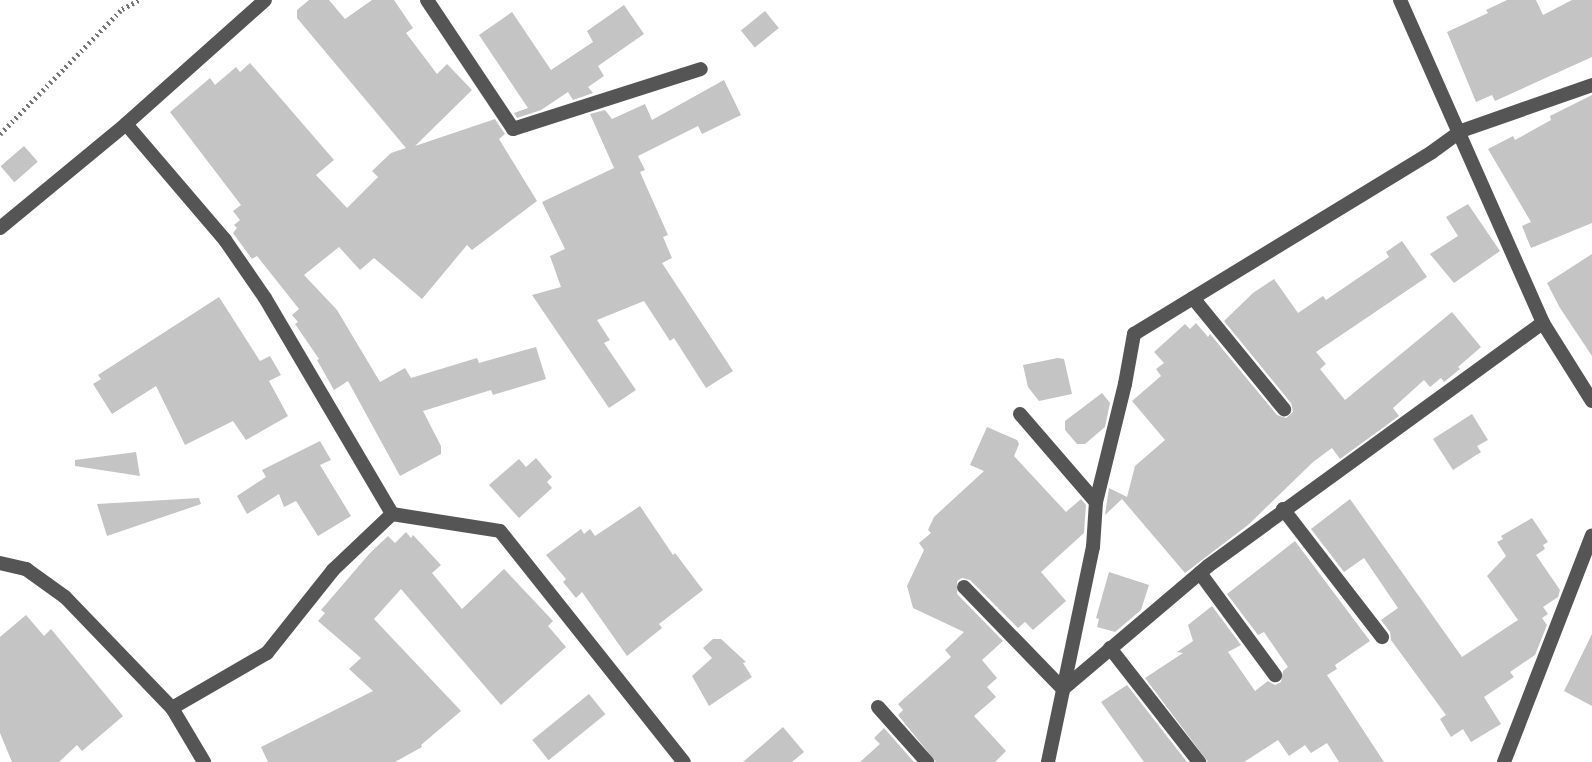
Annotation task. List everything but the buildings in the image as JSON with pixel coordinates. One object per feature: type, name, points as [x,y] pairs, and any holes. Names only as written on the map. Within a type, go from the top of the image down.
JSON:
[{"type":"street","points":[[0,228],[126,124],[265,0]]},
{"type":"street","points":[[427,0],[513,130],[701,69]]},
{"type":"street","points":[[1400,0],[1461,131],[1543,323],[1592,401]]},
{"type":"street","points":[[1048,762],[1093,547],[1096,502],[1125,384],[1134,334],[1432,152],[1461,131],[1592,85]]},
{"type":"street","points":[[126,124],[225,240],[265,298],[392,514]]},
{"type":"street","points":[[1193,298],[1284,409]]},
{"type":"street","points":[[1063,689],[1200,573],[1283,509],[1543,323]]},
{"type":"street","points":[[1020,414],[1096,502]]},
{"type":"street","points":[[1283,509],[1382,637]]},
{"type":"street","points":[[172,708],[267,653],[332,570],[392,514]]},
{"type":"street","points":[[392,514],[500,531],[684,762]]},
{"type":"street","points":[[1504,762],[1592,535]]},
{"type":"street","points":[[0,562],[26,569],[65,597],[172,708],[204,762]]},
{"type":"street","points":[[1200,573],[1275,675]]},
{"type":"street","points":[[964,587],[1063,689]]},
{"type":"street","points":[[1110,648],[1199,762]]},
{"type":"street","points":[[878,707],[927,762]]},
{"type":"path","points":[[0,134],[122,9],[139,0]]}]
